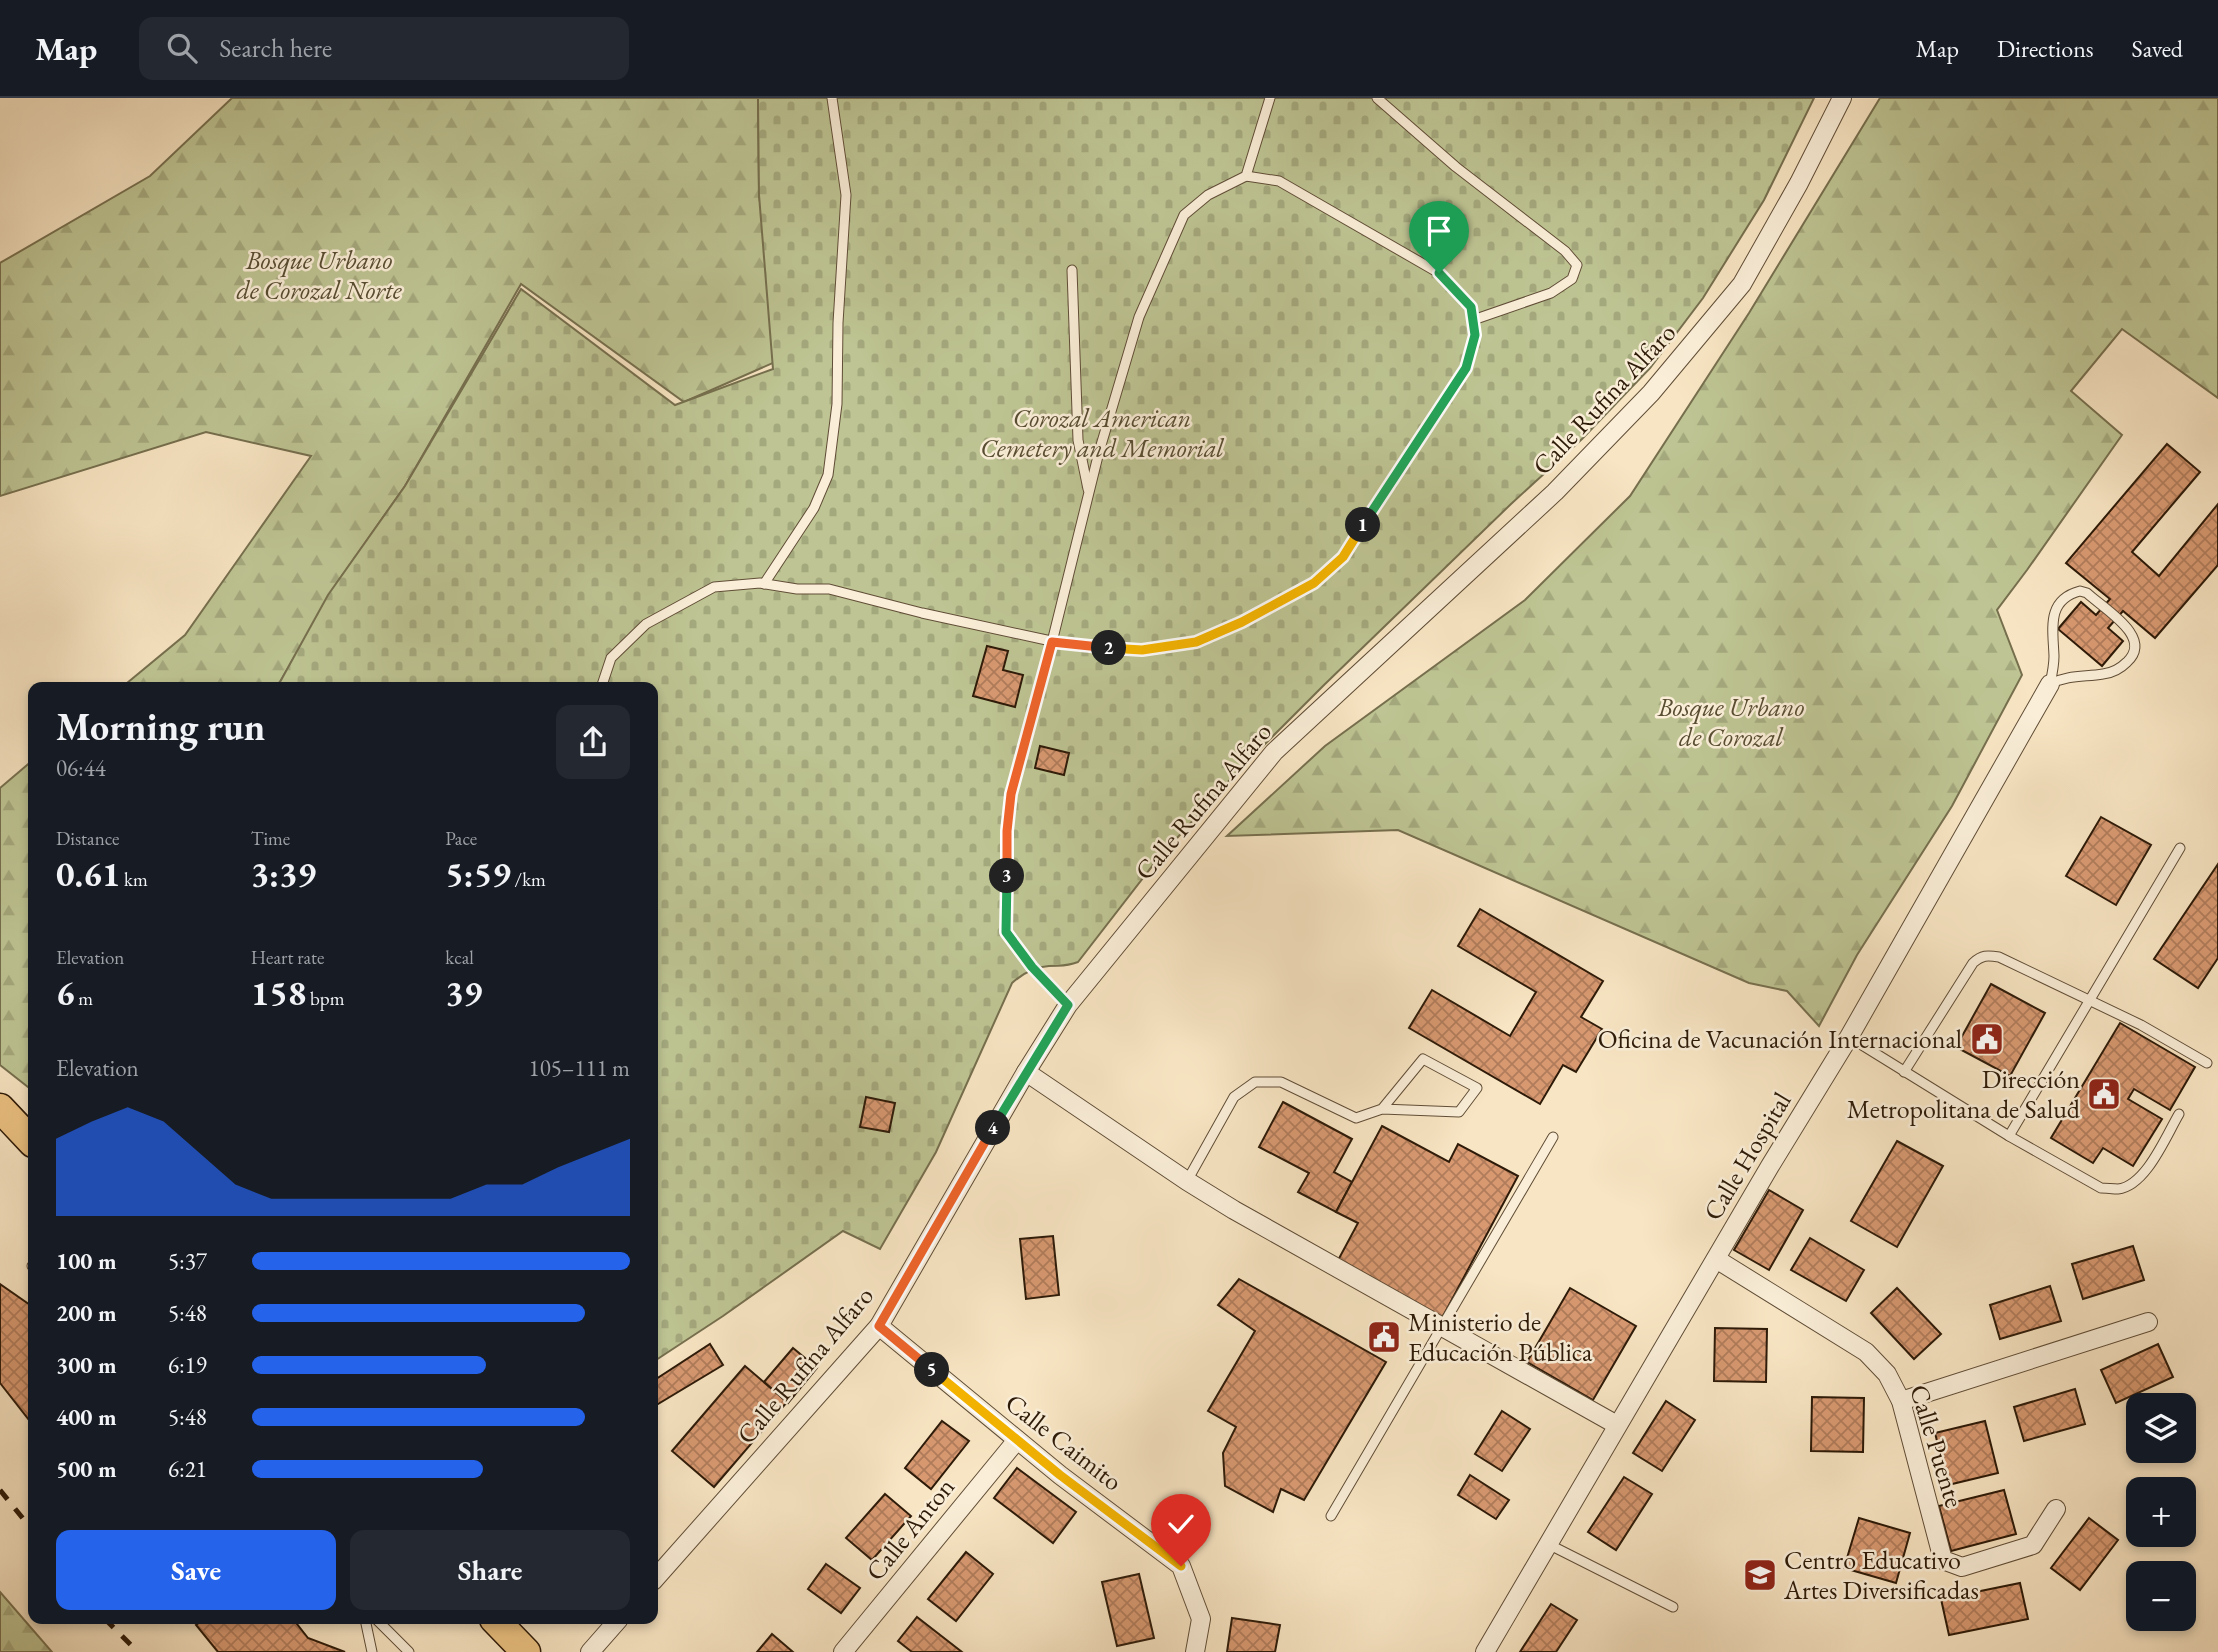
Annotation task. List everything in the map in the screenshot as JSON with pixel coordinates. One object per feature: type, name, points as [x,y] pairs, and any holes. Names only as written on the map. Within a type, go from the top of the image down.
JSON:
[{"type":"main road","points":[[0,1108],[28,1138]]},
{"type":"main road","points":[[499,1624],[526,1652]]},
{"type":"street","name":"Calle Rufina Alfaro","points":[[658,1575],[879,1326],[1026,1072],[1068,1005],[1274,752],[1555,492],[1651,393],[1742,284],[1799,183],[1842,98]]},
{"type":"street","name":"Calle Hospital","points":[[1485,1652],[1849,1037],[2050,684]]},
{"type":"street","points":[[1026,1072],[1234,1210],[1617,1425]]},
{"type":"street","name":"Calle Puente","points":[[1716,1259],[1866,1352],[1887,1374],[1901,1401],[1943,1560],[1962,1567],[2033,1545],[2056,1509]]},
{"type":"street","points":[[1901,1401],[2148,1322]]},
{"type":"street","name":"Calle Caimito","points":[[879,1326],[1060,1475],[1181,1566],[1200,1619],[1195,1652]]},
{"type":"street","name":"Calle Anton","points":[[843,1652],[1017,1440]]},
{"type":"street","points":[[590,1652],[615,1624]]},
{"type":"lane","points":[[764,584],[814,508],[828,475],[837,404],[838,323],[846,195],[832,98]]},
{"type":"lane","points":[[1246,176],[1270,98]]},
{"type":"lane","points":[[1377,98],[1457,167],[1565,251],[1577,265],[1572,279],[1551,293],[1473,320]]},
{"type":"lane","points":[[603,682],[611,658],[646,624],[714,587],[764,584],[797,589],[829,589],[1052,642],[1097,648],[1142,650],[1196,642],[1242,622],[1314,583],[1343,557],[1466,368],[1475,335],[1471,307],[1439,273],[1279,181],[1246,176],[1208,195],[1184,215],[1139,317],[1089,494],[1052,642],[1011,794],[1007,831],[1006,932],[1032,967],[1068,1005]]},
{"type":"lane","points":[[1072,270],[1077,440],[1089,494]]},
{"type":"lane","points":[[2080,591],[2087,593],[2131,631],[2136,649],[2132,657],[2114,671],[2075,676],[2050,684],[2054,670],[2051,628],[2056,611],[2069,594],[2080,591]]},
{"type":"lane","points":[[2009,1136],[2180,848]]},
{"type":"lane","points":[[1904,1072],[1973,963],[1979,957],[1988,955],[1999,957],[2141,1025],[2207,1063]]},
{"type":"lane","points":[[1849,1037],[2009,1136],[2101,1188],[2118,1189],[2131,1185],[2144,1174],[2179,1114]]},
{"type":"lane","points":[[1187,1181],[1234,1097],[1255,1082],[1280,1082],[1356,1118],[1382,1109],[1459,1112],[1477,1088],[1423,1059],[1382,1109]]},
{"type":"lane","points":[[1331,1516],[1553,1137]]},
{"type":"lane","points":[[1548,1544],[1673,1607]]},
{"type":"lane","points":[[366,1624],[372,1652]]},
{"type":"lane","points":[[381,1624],[409,1652]]},
{"type":"green space","name":"Bosque Urbano de Corozal Norte","points":[[232,98],[758,98],[759,195],[782,359],[684,402],[521,284],[405,486],[337,583],[280,682],[128,682],[185,635],[311,456],[206,432],[0,496],[0,263],[150,176]]},
{"type":"green space","name":"Corozal American Cemetery and Memorial","points":[[758,98],[1814,98],[1764,200],[1703,298],[1650,368],[1582,439],[1511,504],[1238,771],[1157,860],[1078,962],[1038,968],[1012,983],[936,1152],[880,1249],[843,1231],[658,1359],[658,682],[280,682],[328,595],[405,486],[521,289],[675,405],[773,369],[759,195]]},
{"type":"green space","name":"Bosque Urbano de Corozal","points":[[1880,98],[2218,98],[2218,398],[2122,329],[2071,391],[2122,435],[1997,610],[2022,675],[1952,806],[1857,955],[1819,1026],[1787,991],[1749,983],[1398,830],[1227,836],[1325,746],[1525,600],[1630,496],[1749,313]]},
{"type":"green space","points":[[28,764],[28,1087],[0,1065],[0,788]]},
{"type":"green space","points":[[0,1592],[52,1652],[0,1652]]},
{"type":"building","points":[[2167,444],[2200,472],[2132,552],[2159,576],[2218,504],[2218,565],[2155,638],[2123,611],[2108,628],[2123,641],[2102,666],[2058,629],[2081,602],[2096,615],[2110,599],[2066,563]]},
{"type":"building","points":[[987,646],[1008,651],[1003,670],[1023,675],[1015,707],[973,696]]},
{"type":"building","points":[[1040,746],[1069,753],[1064,775],[1035,768]]},
{"type":"building","points":[[2101,817],[2151,845],[2116,905],[2066,876]]},
{"type":"building","points":[[2218,864],[2218,958],[2198,988],[2154,959]]},
{"type":"building","points":[[1480,909],[1603,981],[1581,1017],[1602,1029],[1576,1072],[1563,1065],[1540,1104],[1409,1028],[1432,990],[1510,1036],[1536,992],[1458,946]]},
{"type":"building","points":[[1991,984],[2045,1013],[2010,1076],[1956,1047]]},
{"type":"building","name":"Dirección Metropolitana de Salud","points":[[2120,1023],[2195,1067],[2170,1110],[2134,1089],[2128,1099],[2162,1119],[2133,1166],[2103,1148],[2093,1163],[2051,1138]]},
{"type":"building","points":[[866,1097],[895,1103],[889,1132],[860,1127]]},
{"type":"building","points":[[1283,1102],[1352,1139],[1334,1172],[1352,1182],[1336,1212],[1298,1192],[1309,1173],[1259,1147]]},
{"type":"building","points":[[1382,1126],[1449,1162],[1458,1144],[1518,1176],[1441,1320],[1336,1264],[1358,1223],[1336,1212]]},
{"type":"building","points":[[1897,1141],[1943,1166],[1897,1247],[1851,1221]]},
{"type":"building","points":[[1769,1190],[1803,1210],[1769,1270],[1734,1250]]},
{"type":"building","points":[[1053,1236],[1059,1295],[1026,1299],[1020,1239]]},
{"type":"building","points":[[1810,1238],[1864,1270],[1846,1301],[1791,1270]]},
{"type":"building","points":[[2133,1246],[2144,1280],[2083,1299],[2072,1264]]},
{"type":"building","points":[[1239,1279],[1386,1362],[1304,1500],[1281,1489],[1273,1512],[1225,1486],[1223,1453],[1236,1427],[1208,1411],[1255,1331],[1218,1305]]},
{"type":"building","points":[[0,1284],[28,1304],[28,1419],[0,1383]]},
{"type":"building","points":[[2050,1286],[2061,1321],[2000,1339],[1990,1305]]},
{"type":"building","points":[[1570,1288],[1636,1326],[1593,1400],[1527,1362]]},
{"type":"building","points":[[1897,1288],[1941,1334],[1914,1359],[1871,1313]]},
{"type":"building","points":[[1715,1328],[1767,1329],[1766,1382],[1714,1381]]},
{"type":"building","points":[[710,1344],[723,1365],[658,1404],[658,1378]]},
{"type":"building","points":[[2158,1344],[2173,1377],[2138,1393],[2126,1393],[2126,1398],[2116,1403],[2101,1370]]},
{"type":"building","points":[[793,1348],[817,1368],[788,1403],[764,1382]]},
{"type":"building","points":[[745,1366],[787,1402],[714,1487],[672,1451]]},
{"type":"building","points":[[2075,1389],[2085,1424],[2024,1441],[2014,1407]]},
{"type":"building","points":[[1812,1397],[1864,1398],[1863,1452],[1811,1451]]},
{"type":"building","points":[[1666,1401],[1695,1420],[1662,1471],[1633,1453]]},
{"type":"building","points":[[1502,1411],[1530,1429],[1502,1471],[1475,1454]]},
{"type":"building","points":[[942,1421],[969,1441],[931,1489],[905,1468]]},
{"type":"building","points":[[1985,1421],[1998,1473],[1948,1485],[1935,1433]]},
{"type":"building","points":[[1017,1468],[1076,1512],[1053,1543],[994,1498]]},
{"type":"building","points":[[1470,1475],[1509,1500],[1496,1519],[1458,1495]]},
{"type":"building","points":[[1624,1477],[1652,1494],[1616,1550],[1588,1532]]},
{"type":"building","points":[[2004,1490],[2016,1534],[1951,1551],[1939,1506]]},
{"type":"building","points":[[885,1494],[911,1516],[872,1560],[846,1538]]},
{"type":"building","points":[[1859,1518],[1910,1533],[1896,1583],[1844,1568]]},
{"type":"building","points":[[2089,1518],[2118,1540],[2080,1590],[2051,1568]]},
{"type":"building","points":[[966,1552],[993,1574],[956,1621],[928,1599]]},
{"type":"building","points":[[826,1564],[860,1588],[841,1613],[808,1589]]},
{"type":"building","points":[[1139,1574],[1154,1638],[1117,1646],[1102,1582]]},
{"type":"building","points":[[2020,1583],[2028,1619],[1949,1635],[1941,1599]]},
{"type":"building","points":[[1551,1604],[1577,1620],[1556,1652],[1520,1652]]},
{"type":"building","points":[[917,1617],[962,1652],[912,1652],[898,1641]]},
{"type":"building","points":[[1232,1618],[1280,1625],[1275,1652],[1227,1652]]},
{"type":"building","points":[[297,1624],[308,1638],[345,1652],[218,1652],[196,1625]]},
{"type":"building","points":[[772,1634],[793,1652],[757,1652]]},
{"type":"railway","points":[[0,1490],[28,1525]]},
{"type":"railway","points":[[110,1624],[138,1652]]},
{"type":"place","name":"Oficina de Vacunación Internacional","points":[[1987,1039]]},
{"type":"place","name":"Dirección Metropolitana de Salud","points":[[2104,1094]]},
{"type":"place","name":"Ministerio de Educación Pública","points":[[1384,1337]]},
{"type":"place","name":"Centro Educativo Artes Diversificadas","points":[[1760,1575]]},
{"type":"route","points":[[1181,1566],[1060,1475],[879,1326],[1026,1072],[1068,1005],[1032,967],[1006,932],[1007,831],[1011,794],[1052,642],[1142,650],[1196,642],[1242,622],[1314,583],[1343,557],[1466,368],[1475,335],[1471,307],[1439,273]]}]
